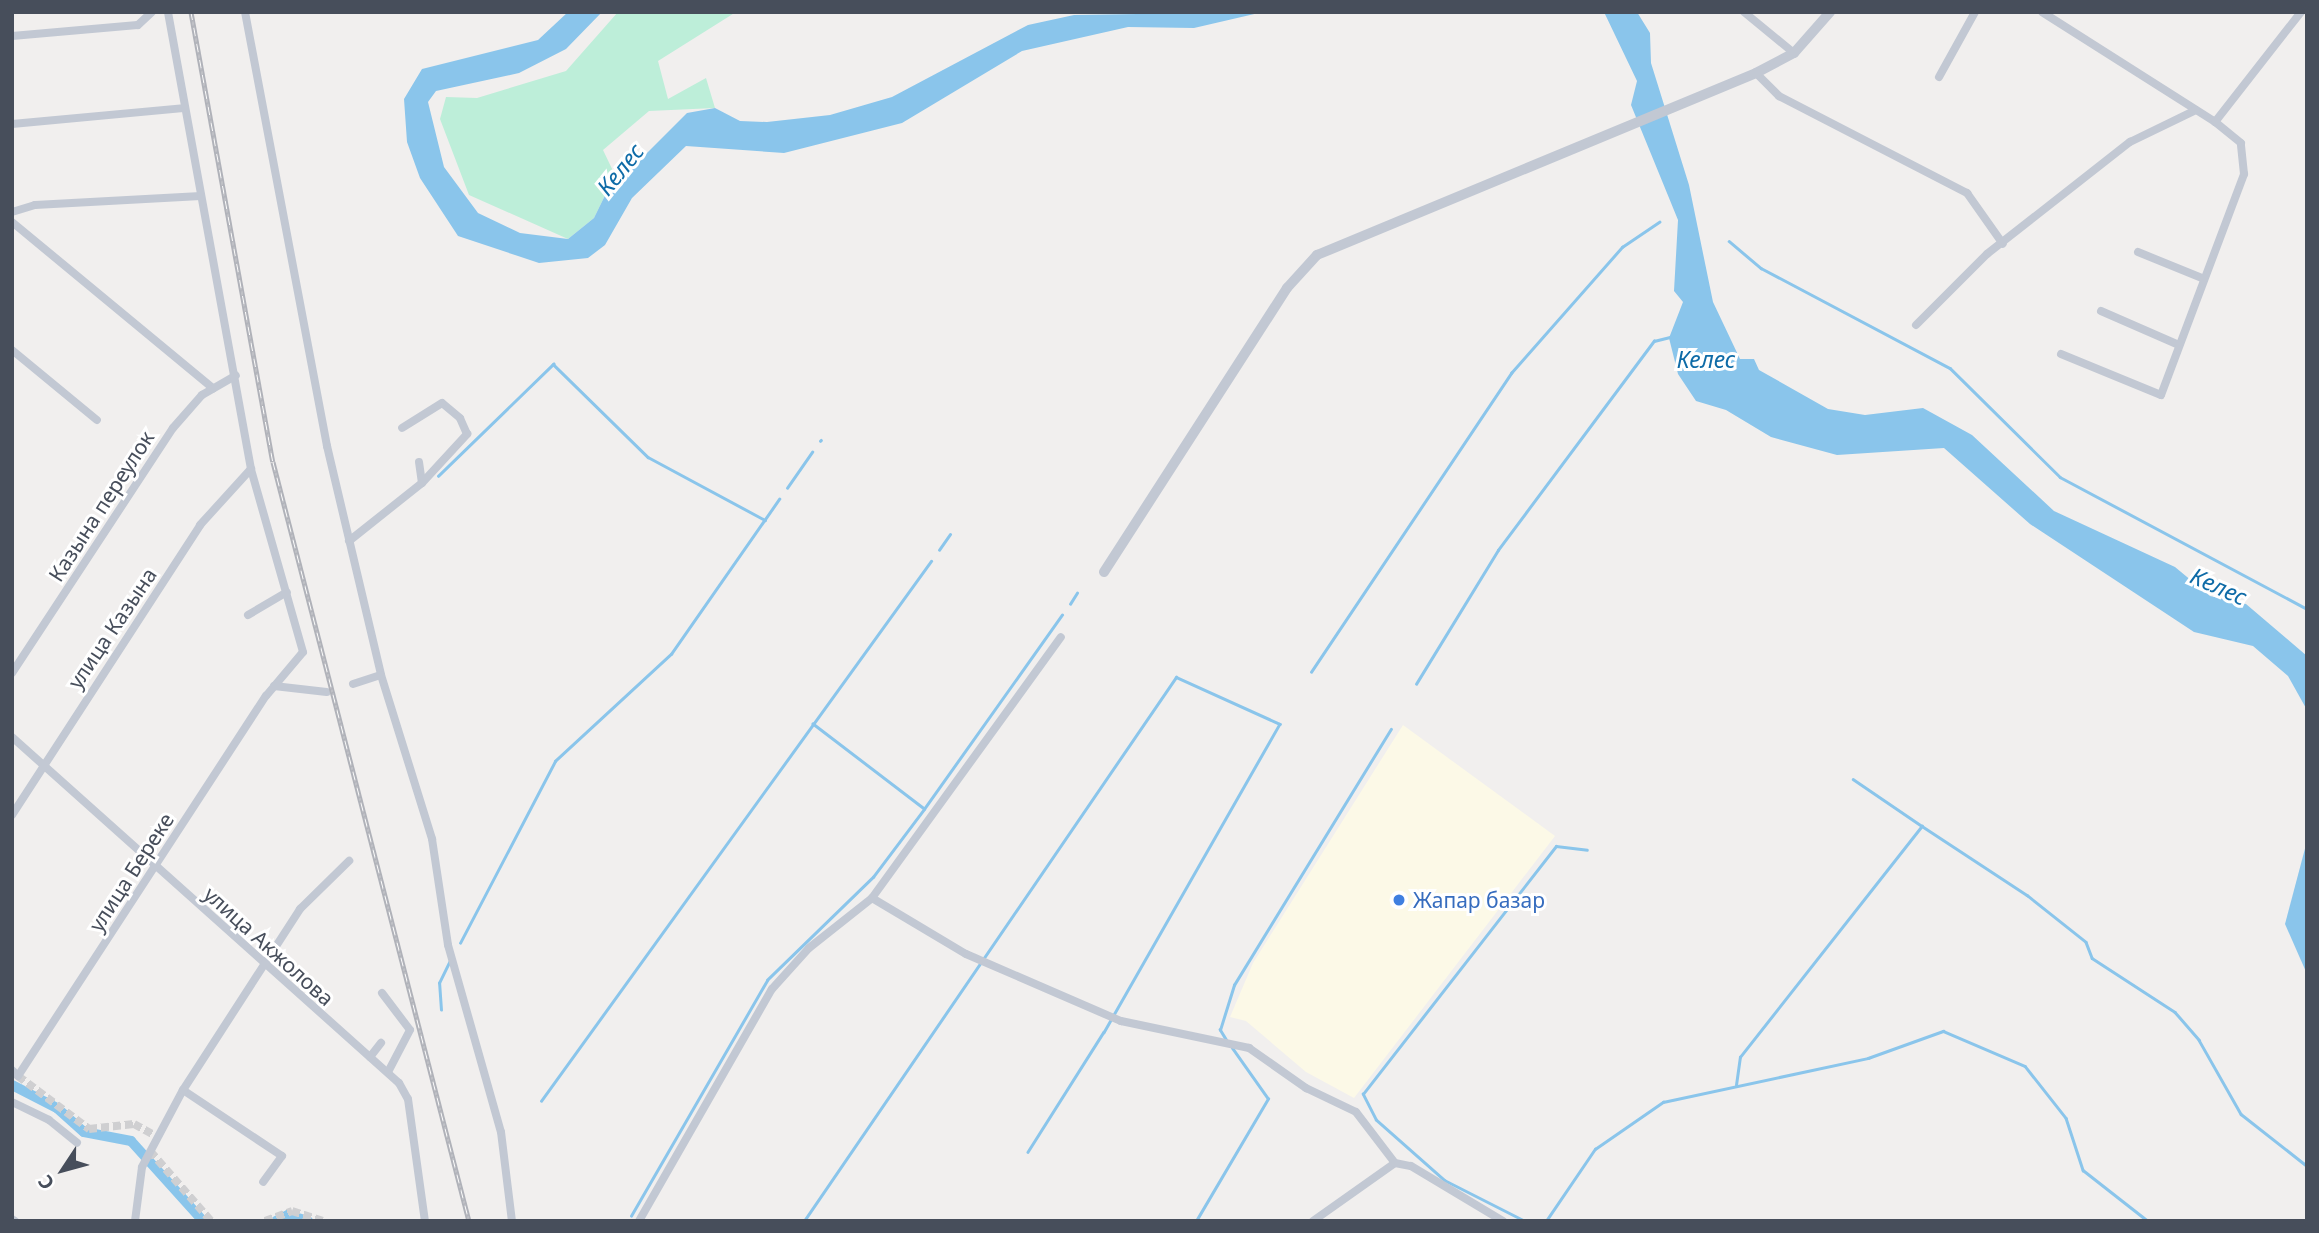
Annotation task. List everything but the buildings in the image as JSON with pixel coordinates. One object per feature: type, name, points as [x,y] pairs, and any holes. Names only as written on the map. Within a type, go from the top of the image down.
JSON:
[{"type":"street","points":[[12,36],[138,25],[152,12]]},
{"type":"street","points":[[168,12],[183,108],[236,375],[251,469],[287,592],[248,615]]},
{"type":"street","points":[[245,12],[349,541],[381,675],[432,839],[448,945],[500,1132],[512,1221]]},
{"type":"street","points":[[1744,12],[1794,53]]},
{"type":"street","points":[[1104,572],[1287,288],[1317,255],[1756,73],[1794,53],[1830,12]]},
{"type":"street","points":[[1939,77],[1975,12]]},
{"type":"street","points":[[2042,12],[2215,122],[2241,143],[2244,174],[2161,395],[2061,354]]},
{"type":"street","points":[[2215,122],[2301,12]]},
{"type":"street","points":[[1756,73],[1779,96],[1967,193],[2003,244]]},
{"type":"street","points":[[12,124],[183,108]]},
{"type":"street","points":[[1916,325],[2003,244],[2130,142],[2196,110]]},
{"type":"street","points":[[12,212],[36,205],[201,196]]},
{"type":"street","points":[[12,222],[213,388]]},
{"type":"street","points":[[2138,252],[2204,279]]},
{"type":"street","points":[[2101,311],[2179,345]]},
{"type":"street","points":[[12,350],[97,420]]},
{"type":"street","name":"Казына переулок","points":[[12,673],[173,428],[213,388],[236,375]]},
{"type":"street","points":[[349,541],[422,483],[466,438],[466,429],[442,403],[402,428]]},
{"type":"street","points":[[419,462],[422,483]]},
{"type":"street","name":"улица Казына","points":[[12,815],[200,525],[251,469]]},
{"type":"street","name":"улица Береке","points":[[15,1073],[274,687],[303,652],[287,592]]},
{"type":"street","points":[[641,1219],[772,989],[809,948],[873,898],[1060,637]]},
{"type":"street","points":[[353,684],[381,675]]},
{"type":"street","points":[[274,687],[327,692]]},
{"type":"street","name":"улица Акжолова","points":[[12,737],[264,967],[388,1072],[408,1099],[425,1221]]},
{"type":"street","points":[[135,1221],[142,1167],[183,1090],[312,894],[349,861]]},
{"type":"street","points":[[873,898],[966,954],[1121,1021],[1249,1048],[1306,1088],[1356,1112],[1395,1163],[1411,1166],[1503,1221]]},
{"type":"street","points":[[382,993],[410,1030],[388,1072]]},
{"type":"street","points":[[370,1057],[381,1043]]},
{"type":"street","points":[[183,1090],[282,1156],[263,1182]]},
{"type":"street","points":[[12,1102],[49,1120],[77,1143]]},
{"type":"street","points":[[1313,1221],[1395,1163]]},
{"type":"shaded area","name":"Жапар базар","points":[[1403,725],[1555,836],[1354,1098],[1306,1072],[1246,1021],[1230,1017],[1253,963]]},
{"type":"green space","points":[[618,12],[736,12],[658,61],[668,99],[706,78],[715,108],[649,111],[603,150],[615,175],[594,218],[568,239],[469,195],[440,119],[446,97],[477,98],[566,71]]},
{"type":"water","name":"Келес","points":[[568,12],[602,12],[566,49],[519,73],[436,91],[428,102],[444,167],[478,213],[520,233],[568,239],[594,218],[615,175],[629,171],[687,113],[715,108],[740,121],[767,122],[830,115],[892,97],[1028,25],[1074,15],[1263,12],[1194,28],[1128,27],[1022,51],[902,123],[784,153],[686,146],[632,198],[605,245],[588,258],[539,263],[458,236],[420,178],[407,142],[404,99],[422,69],[538,40]]},
{"type":"water","name":"Келес","points":[[1604,12],[1637,12],[1650,33],[1651,63],[1689,185],[1713,302],[1740,359],[1754,359],[1759,370],[1828,409],[1865,415],[1923,408],[1972,435],[2054,511],[2175,567],[2210,596],[2246,604],[2307,656],[2307,710],[2288,676],[2253,646],[2194,632],[2030,524],[1944,448],[1837,455],[1771,437],[1726,410],[1696,401],[1678,374],[1669,338],[1683,302],[1674,291],[1678,220],[1631,105],[1637,81]]},
{"type":"water","points":[[2307,841],[2307,974],[2285,924]]},
{"type":"waterway","points":[[1311,672],[1511,373],[1622,247],[1659,222]]},
{"type":"waterway","points":[[1729,241],[1761,268],[1950,368],[2060,477],[2307,609]]},
{"type":"waterway","points":[[1416,684],[1498,550],[1654,341],[1670,337]]},
{"type":"waterway","points":[[438,476],[553,364],[648,457],[765,520]]},
{"type":"waterway","points":[[787,488],[812,452]]},
{"type":"waterway","points":[[460,943],[555,761],[671,654],[779,499]]},
{"type":"waterway","points":[[939,550],[950,534]]},
{"type":"waterway","points":[[541,1101],[931,561]]},
{"type":"waterway","points":[[1070,604],[1077,593]]},
{"type":"waterway","points":[[924,809],[1062,615]]},
{"type":"waterway","points":[[804,1221],[1176,677],[1280,724],[1104,1032],[1028,1152]]},
{"type":"waterway","points":[[631,1216],[767,980],[873,877],[924,809],[813,724]]},
{"type":"waterway","points":[[1226,1040],[1220,1030],[1234,985],[1391,729]]},
{"type":"waterway","points":[[1853,779],[1922,826]]},
{"type":"waterway","points":[[1736,1085],[1740,1057],[1922,826],[2027,895],[2086,942],[2092,958],[2175,1012],[2199,1040],[2241,1114],[2307,1166]]},
{"type":"waterway","points":[[1524,1221],[1445,1181],[1376,1120],[1363,1094],[1556,846],[1587,850]]},
{"type":"waterway","points":[[441,1010],[439,983],[450,960]]},
{"type":"waterway","points":[[1546,1221],[1595,1149],[1663,1102],[1868,1058],[1943,1031],[2025,1066],[2066,1118],[2083,1170],[2148,1221]]},
{"type":"waterway","points":[[1196,1221],[1268,1099],[1232,1048]]},
{"type":"waterway","points":[[12,1085],[57,1108],[84,1132],[131,1141],[203,1221]]},
{"type":"waterway","points":[[276,1221],[288,1215],[308,1221]]},
{"type":"tunnel","points":[[18,1076],[89,1129],[134,1124],[156,1136]]},
{"type":"tunnel","points":[[150,1151],[211,1221]]},
{"type":"tunnel","points":[[265,1221],[292,1211],[322,1221]]},
{"type":"railway","points":[[191,12],[273,462],[469,1221]]},
{"type":"place","name":"Жапар базар","points":[[1399,900]]}]
